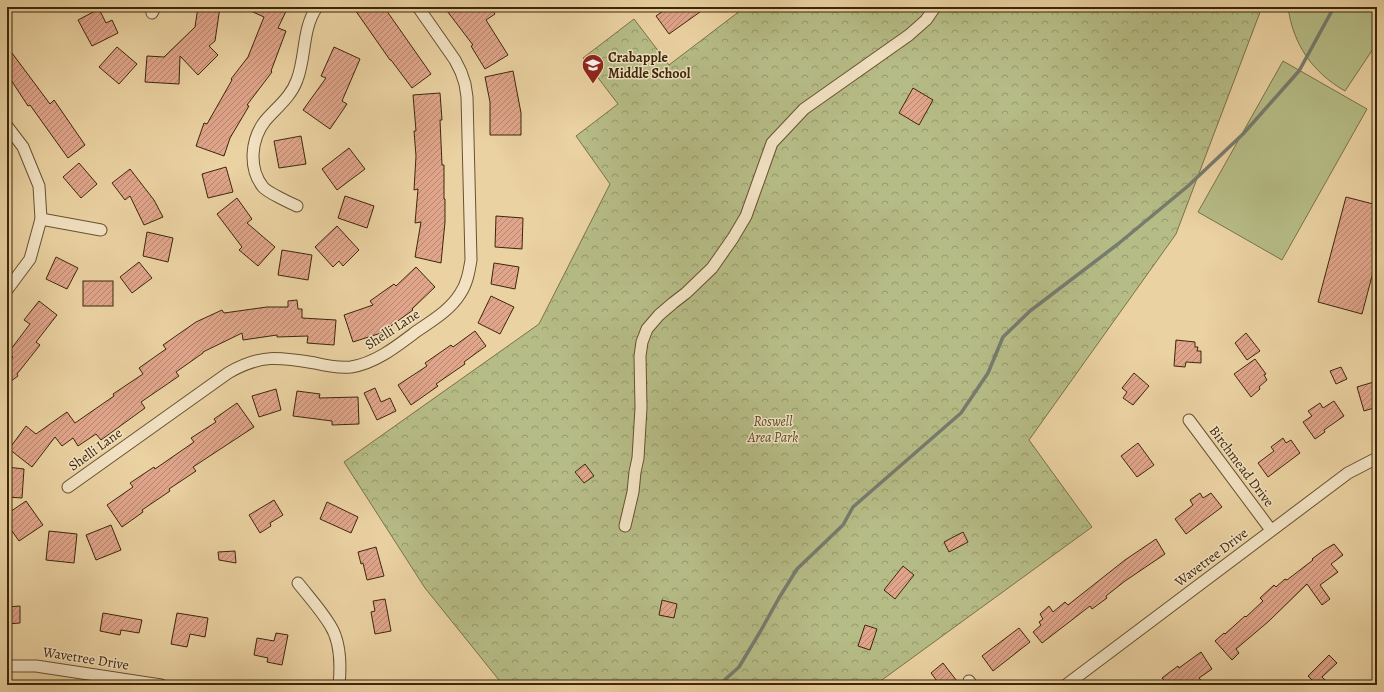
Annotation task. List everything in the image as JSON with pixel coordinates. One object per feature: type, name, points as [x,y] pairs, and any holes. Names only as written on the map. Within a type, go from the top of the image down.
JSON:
[{"type":"street","points":[[297,206],[263,188],[255,171],[253,152],[257,134],[265,122],[289,95],[296,82],[302,66],[308,27],[317,7]]},
{"type":"street","name":"Shelli Lane","points":[[68,487],[240,366],[257,360],[274,358],[289,359],[335,367],[351,367],[366,363],[385,354],[444,312],[458,298],[468,277],[471,260],[467,98],[465,84],[455,60],[418,7]]},
{"type":"street","points":[[625,526],[633,492],[638,458],[641,408],[640,356],[642,342],[647,329],[659,315],[686,293],[712,268],[733,238],[746,216],[772,143],[804,109],[909,35],[926,20],[934,7]]},
{"type":"street","points":[[7,126],[23,147],[39,186],[41,219],[30,259],[7,290]]},
{"type":"street","points":[[41,219],[101,230]]},
{"type":"street","name":"Birchmead Drive","points":[[1189,420],[1271,530]]},
{"type":"street","name":"Wavetree Drive","points":[[1066,685],[1348,473],[1377,458]]},
{"type":"street","points":[[298,583],[331,625],[340,654],[339,685]]},
{"type":"street","name":"Wavetree Drive","points":[[7,666],[36,666],[161,685]]},
{"type":"green space","name":"Roswell Area Park","points":[[745,7],[1262,7],[1176,234],[1029,440],[1092,527],[875,685],[503,685],[425,588],[344,462],[539,324],[610,184],[576,136],[618,104],[583,58],[634,19],[669,65]]},
{"type":"green space","points":[[1288,7],[1377,7],[1377,43],[1345,91],[1323,75],[1306,56],[1294,33]]},
{"type":"green space","points":[[1283,61],[1367,109],[1282,260],[1198,212]]},
{"type":"building","points":[[198,7],[220,7],[215,41],[209,46],[218,55],[198,75],[180,56],[179,84],[145,82],[147,56],[164,57],[195,27]]},
{"type":"building","points":[[242,7],[288,7],[278,28],[286,31],[271,71],[272,72],[247,105],[249,106],[230,138],[224,156],[196,146],[204,123],[207,124],[232,80],[231,79],[248,57],[264,17]]},
{"type":"building","points":[[353,7],[384,7],[431,74],[412,88],[390,60]]},
{"type":"building","points":[[444,7],[490,7],[495,14],[486,20],[508,55],[485,69],[471,46],[473,45]]},
{"type":"building","points":[[669,7],[707,7],[669,34],[656,16]]},
{"type":"building","points":[[99,9],[106,23],[112,20],[118,33],[92,46],[78,20]]},
{"type":"building","points":[[117,47],[137,64],[119,84],[99,67]]},
{"type":"building","points":[[334,47],[360,59],[342,101],[347,104],[330,129],[303,110],[326,78],[321,76]]},
{"type":"building","points":[[12,53],[50,104],[54,100],[85,145],[68,158],[30,105],[28,106],[11,80],[7,82],[7,57]]},
{"type":"building","points":[[513,71],[521,113],[521,135],[490,135],[490,102],[485,77]]},
{"type":"building","points":[[913,88],[933,100],[919,125],[899,113]]},
{"type":"building","points":[[440,93],[442,120],[440,120],[442,165],[444,165],[445,199],[445,222],[441,263],[415,257],[421,222],[415,223],[418,189],[414,190],[416,156],[414,131],[416,131],[413,95]]},
{"type":"building","points":[[301,136],[306,164],[279,168],[274,141]]},
{"type":"building","points":[[349,148],[365,169],[337,190],[322,169]]},
{"type":"building","points":[[79,163],[97,184],[81,198],[63,177]]},
{"type":"building","points":[[226,167],[233,192],[208,198],[202,174]]},
{"type":"building","points":[[130,169],[154,200],[163,217],[144,225],[130,196],[125,200],[112,183]]},
{"type":"building","points":[[345,196],[374,206],[367,228],[338,218]]},
{"type":"building","points":[[1346,197],[1377,205],[1377,257],[1362,314],[1318,302]]},
{"type":"building","points":[[237,198],[252,219],[247,223],[275,247],[258,266],[239,250],[242,247],[217,214]]},
{"type":"building","points":[[496,216],[523,218],[522,249],[495,247]]},
{"type":"building","points":[[337,226],[359,250],[343,266],[339,261],[333,267],[315,247]]},
{"type":"building","points":[[147,232],[173,238],[168,262],[143,256]]},
{"type":"building","points":[[282,250],[312,255],[308,280],[278,275]]},
{"type":"building","points":[[56,257],[78,268],[67,289],[46,279]]},
{"type":"building","points":[[139,262],[152,278],[132,293],[120,277]]},
{"type":"building","points":[[494,263],[519,267],[515,289],[491,284]]},
{"type":"building","points":[[416,267],[435,287],[412,309],[413,310],[381,333],[353,342],[344,315],[373,305],[370,301],[394,284],[396,286]]},
{"type":"building","points":[[83,281],[113,281],[113,306],[83,306]]},
{"type":"building","points":[[491,296],[514,307],[500,334],[478,323]]},
{"type":"building","points":[[297,300],[298,309],[302,309],[302,318],[336,320],[334,345],[307,343],[308,336],[277,337],[277,335],[243,340],[242,333],[203,352],[176,372],[179,376],[141,402],[145,408],[101,440],[96,434],[78,446],[73,438],[62,446],[55,437],[32,467],[9,449],[26,426],[36,434],[67,412],[75,423],[114,396],[113,394],[143,374],[139,368],[166,349],[163,345],[196,322],[222,310],[224,313],[267,307],[288,307],[288,301]]},
{"type":"building","points":[[39,301],[57,315],[36,342],[40,345],[17,374],[18,376],[7,384],[7,361],[13,357],[8,353],[30,324],[24,320]]},
{"type":"building","points":[[475,331],[486,346],[464,362],[465,364],[436,384],[438,386],[411,405],[398,385],[427,366],[425,363],[451,345],[453,347]]},
{"type":"building","points":[[1246,333],[1260,351],[1247,360],[1235,343]]},
{"type":"building","points":[[1176,340],[1195,342],[1195,347],[1198,347],[1197,351],[1201,351],[1201,363],[1186,362],[1185,367],[1174,366]]},
{"type":"building","points":[[1255,359],[1266,374],[1264,375],[1267,380],[1251,397],[1234,374]]},
{"type":"building","points":[[1341,367],[1347,379],[1336,384],[1330,371]]},
{"type":"building","points":[[1134,373],[1149,386],[1133,405],[1123,398],[1127,392],[1122,388]]},
{"type":"building","points":[[1377,381],[1377,407],[1364,411],[1357,387]]},
{"type":"building","points":[[375,388],[381,402],[390,398],[396,411],[377,420],[364,393]]},
{"type":"building","points":[[276,389],[281,410],[259,417],[252,396]]},
{"type":"building","points":[[297,391],[320,394],[319,398],[358,397],[359,424],[332,425],[332,421],[293,416]]},
{"type":"building","points":[[1334,401],[1344,416],[1324,430],[1325,432],[1315,439],[1303,422],[1312,416],[1308,411],[1320,403],[1323,408]]},
{"type":"building","points":[[237,403],[254,427],[193,467],[196,471],[169,489],[170,491],[142,510],[143,512],[122,527],[107,505],[133,487],[130,483],[154,467],[155,469],[194,442],[191,438],[216,422],[214,419]]},
{"type":"building","points":[[1283,438],[1286,443],[1291,440],[1300,453],[1268,477],[1258,463],[1274,451],[1271,447]]},
{"type":"building","points":[[1138,443],[1154,465],[1137,477],[1121,456]]},
{"type":"building","points":[[585,464],[594,476],[584,483],[575,472]]},
{"type":"building","points":[[7,467],[24,469],[22,498],[7,497]]},
{"type":"building","points":[[1200,493],[1203,498],[1211,493],[1222,507],[1186,534],[1175,519],[1193,505],[1190,500]]},
{"type":"building","points":[[274,500],[283,515],[270,523],[271,526],[260,533],[249,515]]},
{"type":"building","points":[[26,501],[43,525],[19,541],[7,524],[7,514]]},
{"type":"building","points":[[327,502],[358,517],[351,533],[320,519]]},
{"type":"building","points":[[111,525],[121,550],[96,560],[86,535]]},
{"type":"building","points":[[49,531],[77,534],[74,563],[46,560]]},
{"type":"building","points":[[963,532],[968,542],[949,552],[944,542]]},
{"type":"building","points":[[1156,539],[1165,554],[1125,581],[1106,596],[1107,598],[1092,609],[1090,606],[1042,643],[1033,632],[1041,625],[1039,622],[1043,619],[1040,614],[1049,606],[1053,612],[1065,602],[1068,605],[1125,560]]},
{"type":"building","points":[[1334,544],[1343,555],[1331,564],[1338,572],[1320,585],[1330,599],[1322,605],[1307,584],[1269,621],[1236,649],[1239,653],[1232,660],[1215,641],[1245,616],[1246,617],[1263,601],[1260,598],[1274,585],[1276,587],[1285,579],[1287,580],[1313,560],[1312,559]]},
{"type":"building","points":[[376,547],[384,576],[367,580],[363,563],[361,564],[358,552]]},
{"type":"building","points":[[235,551],[236,563],[219,560],[218,552]]},
{"type":"building","points":[[903,566],[914,575],[895,599],[884,590]]},
{"type":"building","points":[[385,599],[391,631],[375,634],[371,612],[375,611],[373,601]]},
{"type":"building","points":[[662,600],[677,604],[674,618],[659,615]]},
{"type":"building","points":[[20,606],[20,623],[7,624],[7,607]]},
{"type":"building","points":[[103,613],[142,620],[139,633],[121,630],[120,635],[100,631]]},
{"type":"building","points":[[177,613],[208,618],[205,637],[190,634],[187,647],[171,644]]},
{"type":"building","points":[[865,625],[877,629],[870,650],[858,646]]},
{"type":"building","points":[[1019,628],[1030,642],[993,671],[982,656]]},
{"type":"building","points":[[276,633],[288,635],[282,665],[267,662],[268,658],[254,655],[257,638],[274,641]]},
{"type":"building","points":[[1201,652],[1212,669],[1199,678],[1205,685],[1168,685],[1162,678],[1178,666],[1179,668]]},
{"type":"building","points":[[1329,655],[1337,663],[1322,677],[1330,685],[1317,685],[1308,676]]},
{"type":"building","points":[[943,663],[960,685],[940,685],[931,673]]},
{"type":"waterway","points":[[719,685],[739,667],[797,569],[843,525],[853,507],[961,413],[988,373],[1003,337],[1030,311],[1118,244],[1188,186],[1243,134],[1299,71],[1334,7]]},
{"type":"place","name":"Crabapple Middle School","points":[[593,84]]}]
